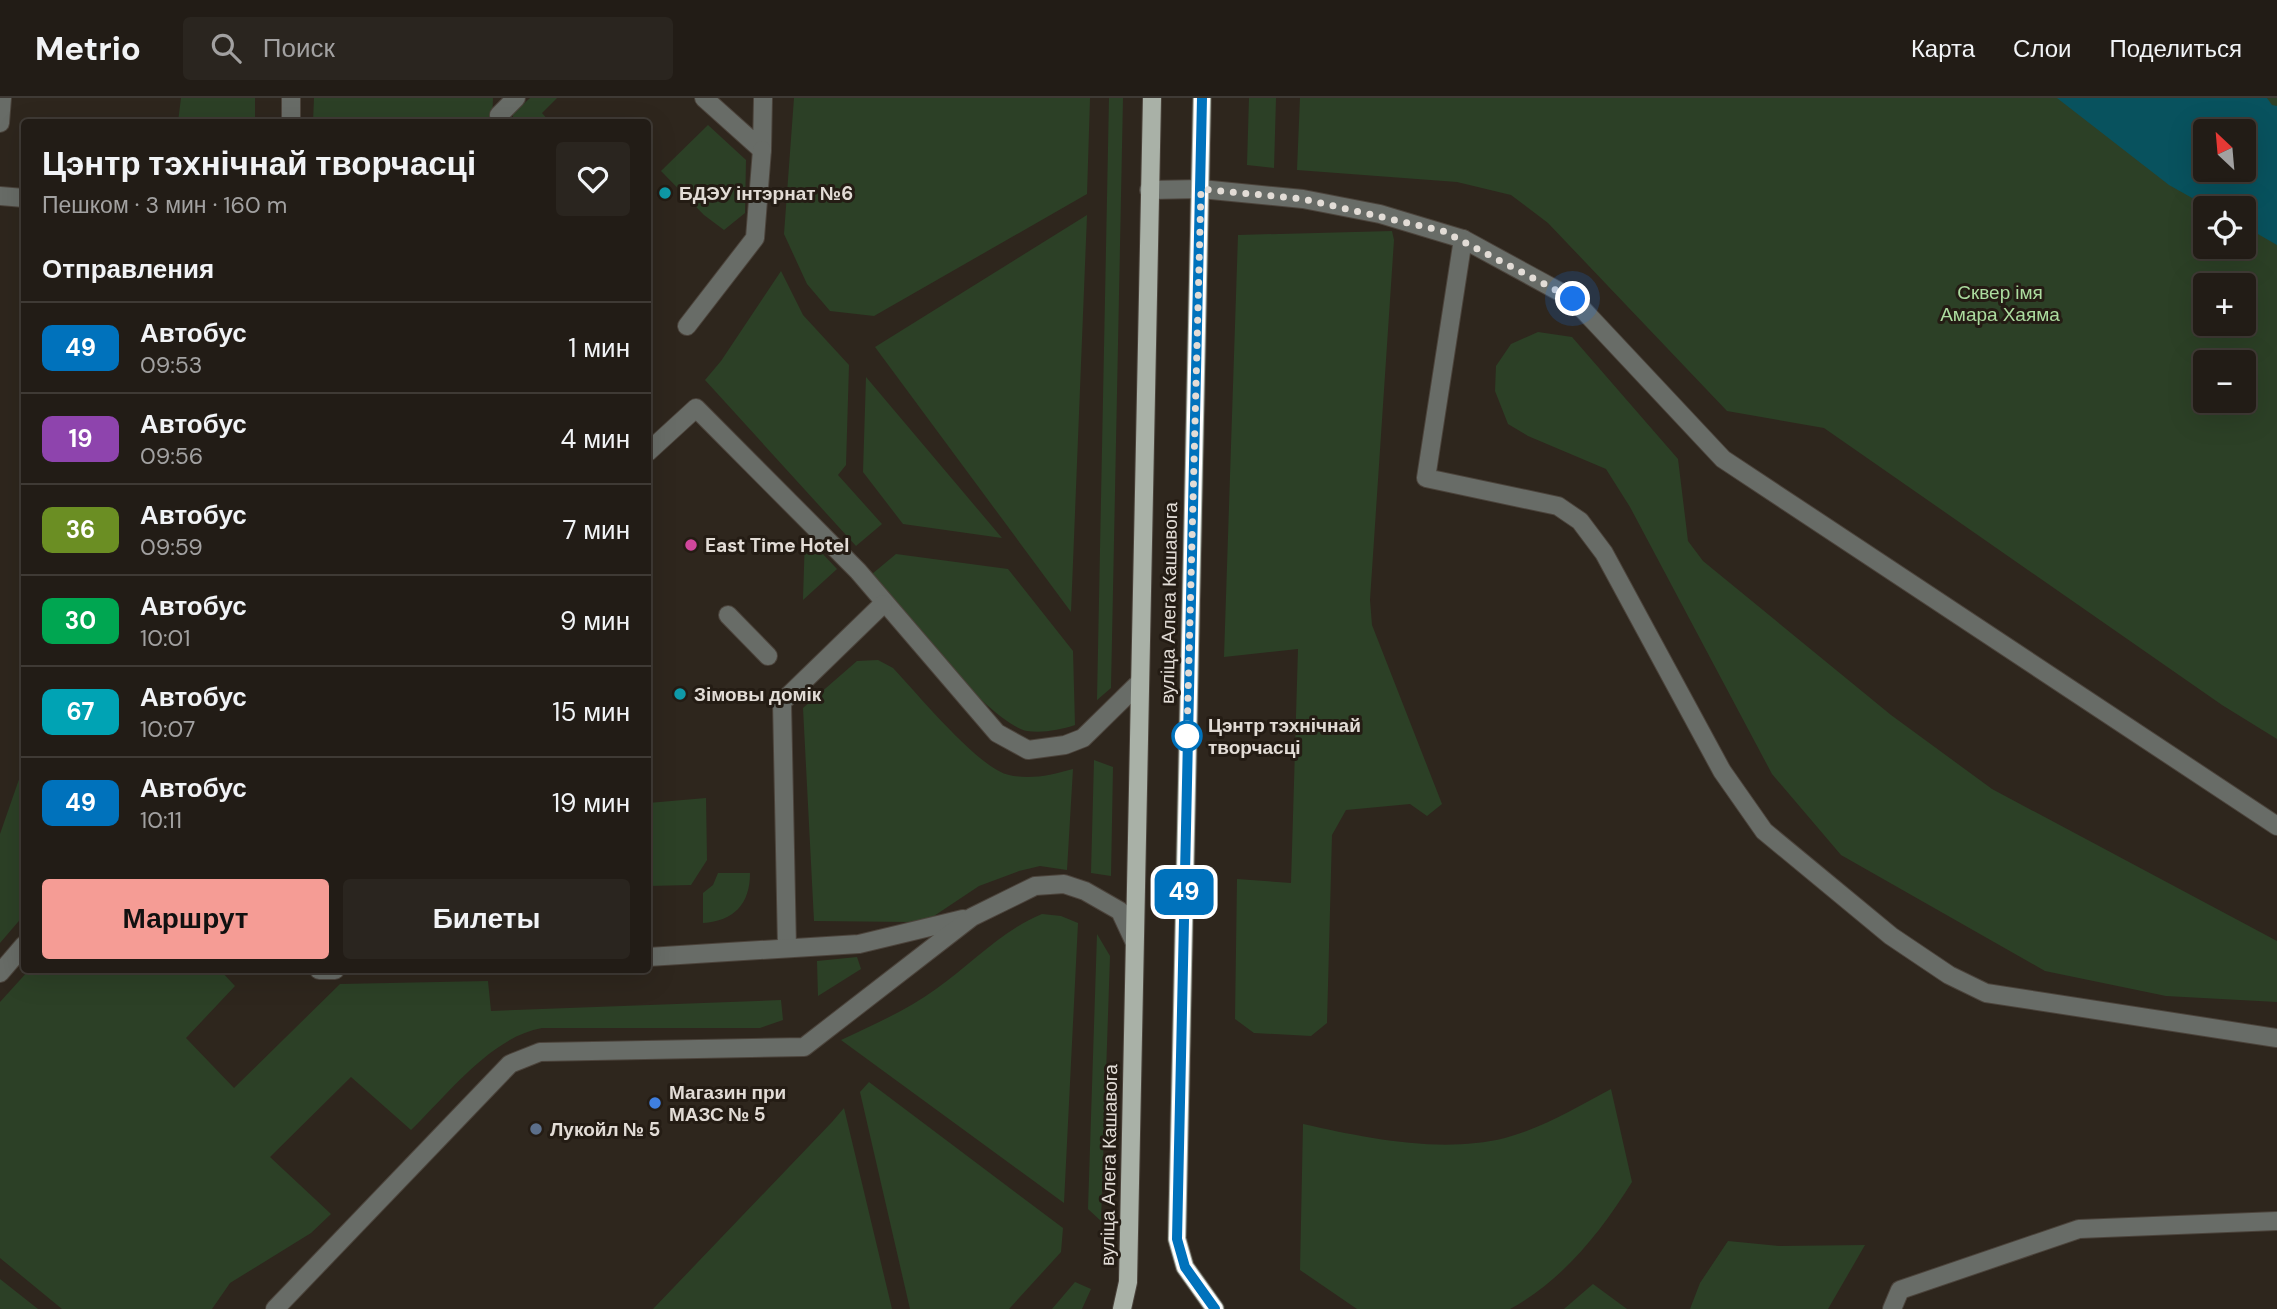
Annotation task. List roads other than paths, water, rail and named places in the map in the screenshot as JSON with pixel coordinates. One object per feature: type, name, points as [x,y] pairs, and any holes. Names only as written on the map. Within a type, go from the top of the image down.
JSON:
[{"type":"main road","name":"вуліца Алега Кашавога","points":[[1122,1309],[1128,1282],[1152,98]]},
{"type":"main road","name":"вуліца Алега Кашавога","points":[[1202,98],[1177,1239],[1185,1267],[1215,1309]]},
{"type":"street","points":[[0,123],[2,98]]},
{"type":"street","points":[[291,98],[291,119]]},
{"type":"street","points":[[499,119],[499,115],[516,98]]},
{"type":"street","points":[[704,98],[762,150]]},
{"type":"street","points":[[687,326],[755,238],[763,98]]},
{"type":"street","points":[[1149,190],[1201,189],[1316,201],[1380,214],[1463,239],[1573,299],[1723,459],[2277,826]]},
{"type":"street","points":[[0,195],[21,198]]},
{"type":"street","points":[[1463,239],[1426,478],[1558,506],[1580,521],[1604,553],[1722,771],[1764,831],[1891,936],[1949,975],[1986,993],[2277,1038]]},
{"type":"street","points":[[651,449],[696,408],[858,570],[883,604],[997,733],[1028,750],[1065,745],[1083,738],[1139,684]]},
{"type":"street","points":[[787,948],[782,702],[883,604]]},
{"type":"street","points":[[728,615],[768,656]]},
{"type":"street","points":[[275,1309],[510,1064],[540,1052],[804,1047],[972,917],[1035,886],[1064,884],[1085,891],[1120,911],[1133,941]]},
{"type":"street","points":[[651,957],[859,944],[972,917]]},
{"type":"street","points":[[0,973],[21,948]]},
{"type":"street","points":[[1892,1309],[1900,1290],[2079,1228],[2277,1221]]},
{"type":"water","points":[[2057,98],[2267,98],[2272,105],[2277,106],[2277,245],[2256,233],[2256,196],[2193,196],[2193,198],[2169,185]]},
{"type":"place","name":"БДЭУ інтэрнат №6","points":[[665,193]]},
{"type":"place","name":"East Time Hotel","points":[[691,545]]},
{"type":"place","name":"Зімовы домік","points":[[680,694]]},
{"type":"place","name":"Цэнтр тэхнічнай творчасці","points":[[1187,736]]},
{"type":"place","name":"Магазин при МАЗС № 5","points":[[655,1103]]},
{"type":"place","name":"Лукойл № 5","points":[[536,1129]]},
{"type":"park label","name":"Сквер імя Амара Хаяма","points":[[2000,303]]}]
